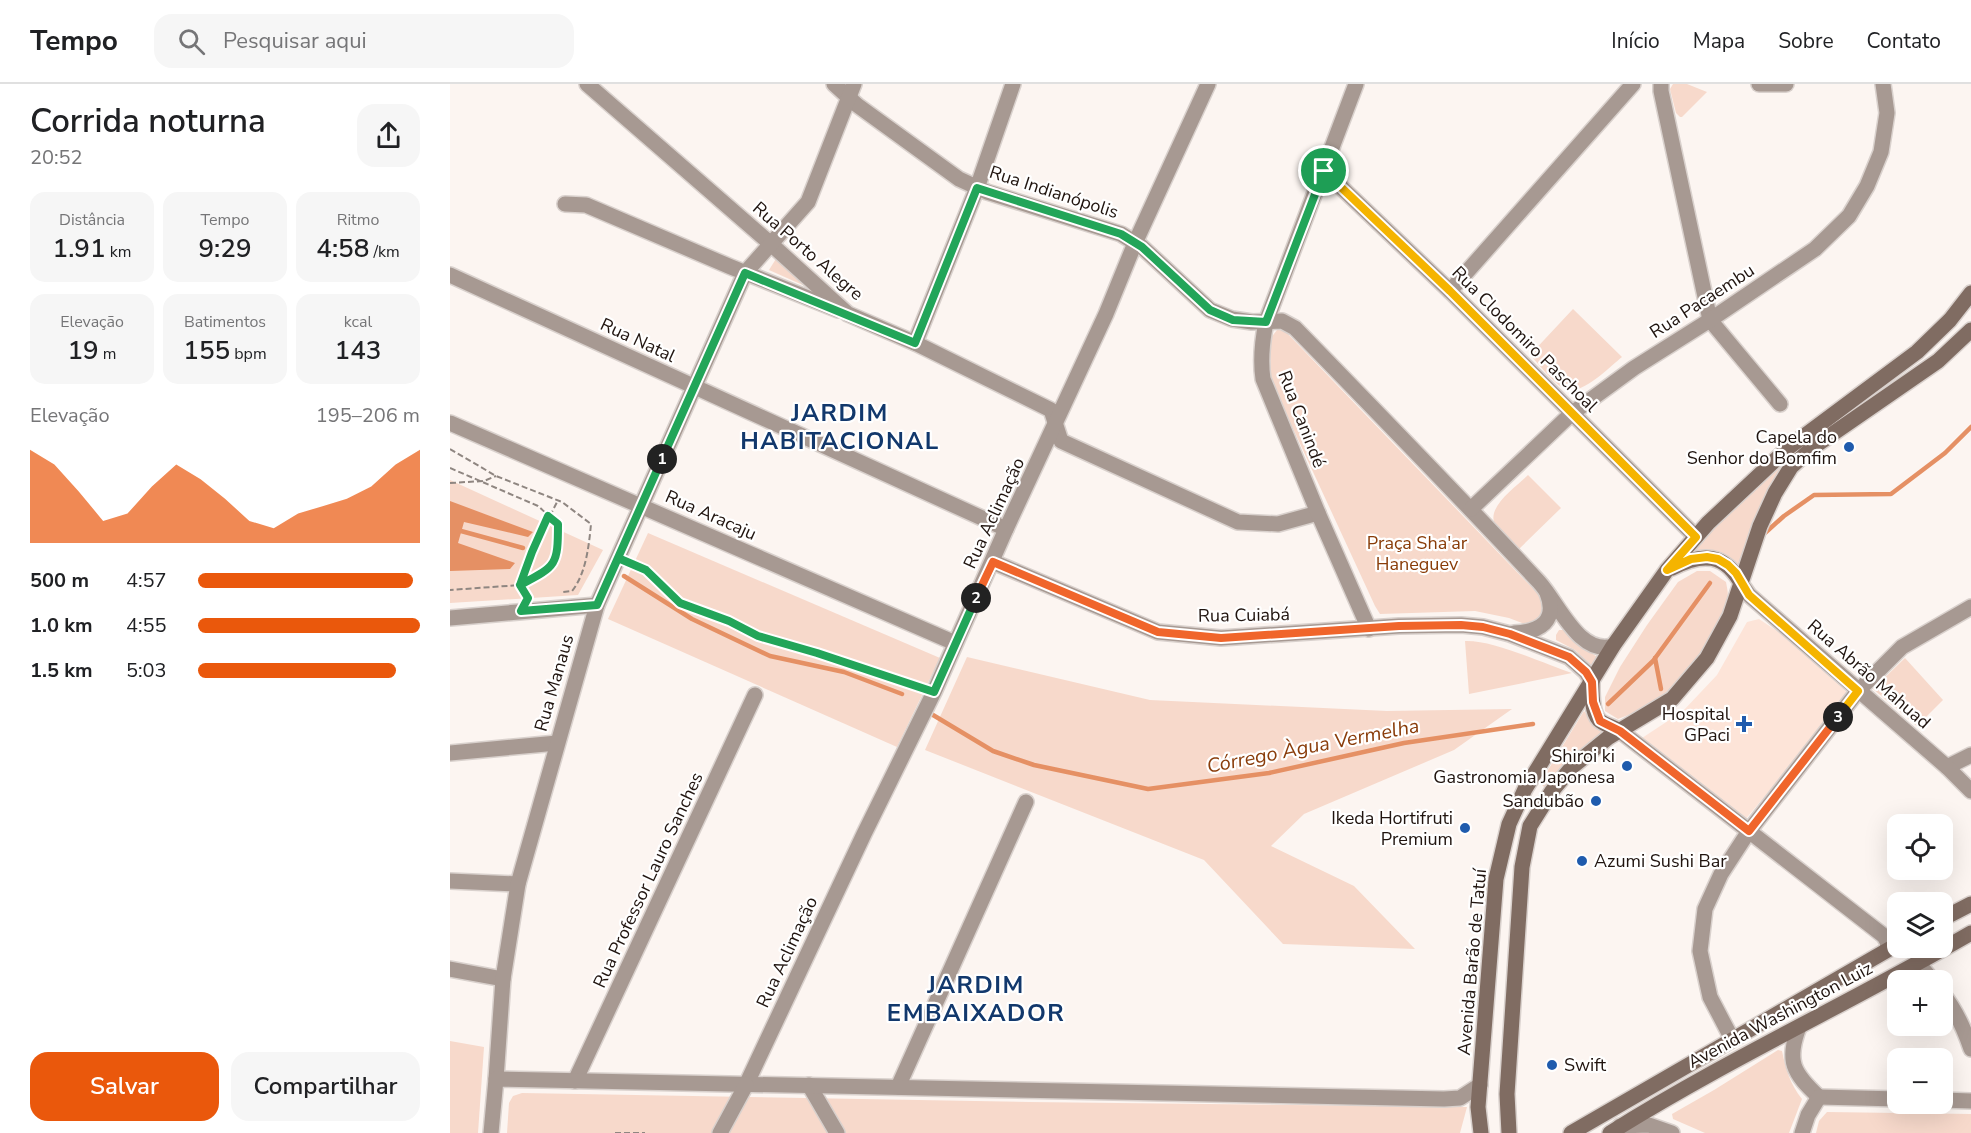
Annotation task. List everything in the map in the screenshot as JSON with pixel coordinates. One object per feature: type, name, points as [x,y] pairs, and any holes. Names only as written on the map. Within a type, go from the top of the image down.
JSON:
[{"type":"main road","name":"Avenida Barão de Tatuí","points":[[1481,1133],[1478,1107],[1496,879],[1509,824],[1525,789],[1613,646],[1667,570],[1696,537],[1788,448],[1917,352],[1950,320],[1971,293]]},
{"type":"main road","points":[[1509,1133],[1507,1094],[1522,867],[1530,826],[1551,792],[1572,766],[1609,737],[1672,699],[1707,658],[1730,616],[1760,526],[1775,493],[1791,468],[1812,448],[1938,361],[1971,330]]},
{"type":"main road","points":[[1667,570],[1691,559],[1707,557],[1718,559],[1736,573],[1742,585]]},
{"type":"main road","points":[[1592,682],[1596,715],[1600,721],[1620,731]]},
{"type":"main road","points":[[1953,913],[1971,904]]},
{"type":"main road","name":"Avenida Washington Luiz","points":[[1615,1130],[1712,1072],[1971,933]]},
{"type":"main road","name":"Avenida Washington Luiz","points":[[1571,1133],[1887,950]]},
{"type":"main road","points":[[1474,1133],[1478,1107]]},
{"type":"street","name":"Rua Porto Alegre","points":[[587,84],[848,314],[915,343],[1051,410],[1055,427]]},
{"type":"street","name":"Rua Indianópolis","points":[[834,84],[851,91],[959,179],[977,188],[1121,234],[1210,310],[1233,320],[1282,321],[1295,328],[1471,509],[1546,590],[1579,635],[1587,643],[1605,649],[1613,646]]},
{"type":"street","points":[[915,343],[977,188],[1013,84]]},
{"type":"street","name":"Rua Aclimação","points":[[720,1133],[746,1085],[864,834],[934,692],[1006,529],[1106,314],[1134,243],[1208,84]]},
{"type":"street","name":"Rua Canindé","points":[[1356,84],[1266,322],[1261,343],[1261,362],[1263,379],[1369,629]]},
{"type":"street","points":[[1450,291],[1633,84]]},
{"type":"street","points":[[1759,84],[1786,84]]},
{"type":"street","name":"Rua Pacaembu","points":[[1471,509],[1571,414],[1634,368],[1815,249],[1850,216],[1867,186],[1881,152],[1887,113],[1884,84]]},
{"type":"street","points":[[1659,86],[1710,320],[1780,404]]},
{"type":"street","name":"Rua Manaus","points":[[491,1133],[503,979],[518,884],[597,605],[745,273],[808,202],[851,91]]},
{"type":"street","name":"Rua Clodomiro Paschoal","points":[[1324,171],[1450,291],[1696,537]]},
{"type":"street","points":[[566,204],[586,205],[848,314]]},
{"type":"street","name":"Rua Natal","points":[[450,275],[1006,529]]},
{"type":"street","name":"Rua Aracaju","points":[[450,423],[955,643]]},
{"type":"street","points":[[1055,427],[1061,441],[1238,522],[1278,524],[1318,513]]},
{"type":"street","name":"Rua Cuiabá","points":[[993,562],[1158,632],[1221,638],[1461,625],[1483,627],[1510,634],[1569,657],[1586,672],[1592,682]]},
{"type":"street","name":"Rua Abrão Mahuad","points":[[1742,585],[1749,595],[1947,767],[1971,791]]},
{"type":"street","name":"Rua Cuiabá","points":[[1510,634],[1538,630],[1545,624],[1551,605],[1546,590]]},
{"type":"street","points":[[450,618],[522,603],[597,605]]},
{"type":"street","points":[[1732,1039],[1710,997],[1700,951],[1705,909],[1721,874],[1749,831],[1858,691],[1902,647],[1971,607]]},
{"type":"street","name":"Rua Professor Lauro Sanches","points":[[575,1081],[755,694]]},
{"type":"street","points":[[1620,731],[1884,936],[1887,941]]},
{"type":"street","points":[[450,753],[557,743]]},
{"type":"street","points":[[1947,767],[1971,754]]},
{"type":"street","points":[[898,1087],[1026,802]]},
{"type":"street","points":[[450,881],[518,884]]},
{"type":"street","points":[[1918,963],[1924,970]]},
{"type":"street","points":[[450,969],[503,979]]},
{"type":"street","points":[[1953,1006],[1963,1025],[1971,1049]]},
{"type":"street","points":[[1799,1027],[1792,1046],[1793,1062],[1799,1076],[1819,1097],[1887,1099]]},
{"type":"street","points":[[496,1079],[1444,1099],[1460,1098],[1480,1085]]},
{"type":"street","points":[[809,1085],[837,1133]]},
{"type":"street","points":[[1802,1133],[1808,1115],[1819,1097]]},
{"type":"street","points":[[1953,1100],[1971,1101]]},
{"type":"street","points":[[1615,1130],[1636,1124],[1649,1125],[1672,1133]]},
{"type":"path","points":[[450,449],[496,476],[558,500],[591,524],[588,555],[576,586],[572,591],[561,593]]},
{"type":"path","points":[[450,468],[538,506],[558,524],[558,551],[549,570],[520,585],[450,590]]},
{"type":"path","points":[[450,483],[484,481],[496,476]]},
{"type":"path","points":[[522,603],[520,585],[548,516],[558,500]]},
{"type":"path","points":[[618,558],[646,570],[680,603],[729,621],[758,636],[934,692]]},
{"type":"path","points":[[615,1133],[645,1133]]},
{"type":"shaded area","points":[[450,501],[533,532],[528,537],[464,522],[458,543],[515,563],[510,569],[450,571]]},
{"type":"shaded area","name":"Hospital GPaci","points":[[1759,619],[1780,633],[1851,693],[1744,821],[1642,738],[1683,711],[1717,675],[1747,622]]},
{"type":"green space","points":[[1673,84],[1687,84],[1707,92],[1680,117],[1676,113],[1670,89]]},
{"type":"green space","points":[[779,254],[814,290],[769,270]]},
{"type":"green space","points":[[1573,309],[1622,357],[1594,380],[1578,389],[1570,390],[1554,381],[1530,355]]},
{"type":"green space","name":"Praça Sha'ar Haneguev","points":[[1277,330],[1284,330],[1542,598],[1541,612],[1536,620],[1527,625],[1509,618],[1475,611],[1380,614],[1271,381],[1270,339]]},
{"type":"green space","points":[[1798,451],[1753,527],[1737,569],[1692,553],[1731,509]]},
{"type":"green space","points":[[1528,475],[1561,508],[1519,549],[1500,531],[1493,517],[1504,497]]},
{"type":"green space","points":[[450,480],[603,550],[578,595],[450,603]]},
{"type":"green space","points":[[648,533],[940,658],[897,747],[608,619]]},
{"type":"green space","points":[[1697,571],[1710,571],[1726,582],[1728,591],[1725,609],[1711,639],[1694,667],[1673,688],[1647,706],[1618,719],[1605,711],[1605,697],[1620,667],[1678,582]]},
{"type":"green space","points":[[1559,630],[1565,630],[1575,641],[1597,657],[1595,664],[1591,665],[1575,650],[1556,640]]},
{"type":"green space","points":[[1465,641],[1504,648],[1572,673],[1469,694]]},
{"type":"green space","points":[[967,657],[1150,700],[1387,711],[1512,709],[1454,750],[1304,814],[1271,846],[1354,886],[1415,949],[1283,944],[1204,860],[925,750]]},
{"type":"green space","points":[[1905,658],[1943,700],[1917,726],[1873,689]]},
{"type":"green space","points":[[1584,711],[1596,726],[1605,730],[1570,757],[1544,787],[1540,783]]},
{"type":"green space","points":[[450,1041],[484,1047],[478,1133],[450,1133]]},
{"type":"green space","points":[[1778,1050],[1782,1051],[1794,1088],[1802,1099],[1789,1133],[1705,1133],[1673,1119],[1672,1114]]},
{"type":"green space","points":[[522,1093],[1467,1107],[1460,1133],[507,1133],[509,1103],[513,1096]]},
{"type":"green space","points":[[1827,1112],[1971,1114],[1971,1133],[1816,1133],[1819,1121]]},
{"type":"waterway","name":"Córrego Àgua Vermelha","points":[[1765,533],[1814,495],[1891,494],[1945,453],[1971,427]]},
{"type":"waterway","name":"Córrego Àgua Vermelha","points":[[450,531],[461,531],[523,548]]},
{"type":"waterway","name":"Córrego Àgua Vermelha","points":[[624,576],[692,619],[770,656],[844,672],[902,694]]},
{"type":"waterway","name":"Córrego Àgua Vermelha","points":[[1608,704],[1653,661],[1710,583]]},
{"type":"waterway","points":[[1655,658],[1661,689]]},
{"type":"waterway","name":"Córrego Àgua Vermelha","points":[[933,715],[993,751],[1034,765],[1148,789],[1269,773],[1404,743],[1533,724]]},
{"type":"place","name":"Capela do Senhor do Bomfim","points":[[1849,447]]},
{"type":"place","name":"Hospital GPaci","points":[[1744,724]]},
{"type":"place","name":"Shiroi ki Gastronomia Japonesa","points":[[1627,766]]},
{"type":"place","name":"Sandubão","points":[[1596,801]]},
{"type":"place","name":"Ikeda Hortifruti Premium","points":[[1465,828]]},
{"type":"place","name":"Azumi Sushi Bar","points":[[1582,861]]},
{"type":"place","name":"Swift","points":[[1552,1065]]},
{"type":"district","name":"JARDIM HABITACIONAL","points":[[840,427]]},
{"type":"district","name":"JARDIM EMBAIXADOR","points":[[976,999]]},
{"type":"route","points":[[1324,171],[1266,322],[1233,320],[1210,310],[1142,247],[1121,234],[977,188],[915,343],[745,273],[597,605],[521,611],[528,598],[520,585],[548,516],[558,524],[558,551],[549,570],[520,585],[528,598],[521,611],[597,605],[618,558],[646,570],[680,603],[729,621],[758,636],[934,692],[993,562],[1158,632],[1221,638],[1399,626],[1483,627],[1510,634],[1569,657],[1576,662],[1592,682],[1593,702],[1600,721],[1620,731],[1749,831],[1858,691],[1749,595],[1736,573],[1728,565],[1718,559],[1707,557],[1691,559],[1667,570],[1696,537],[1450,291],[1324,171]]}]
